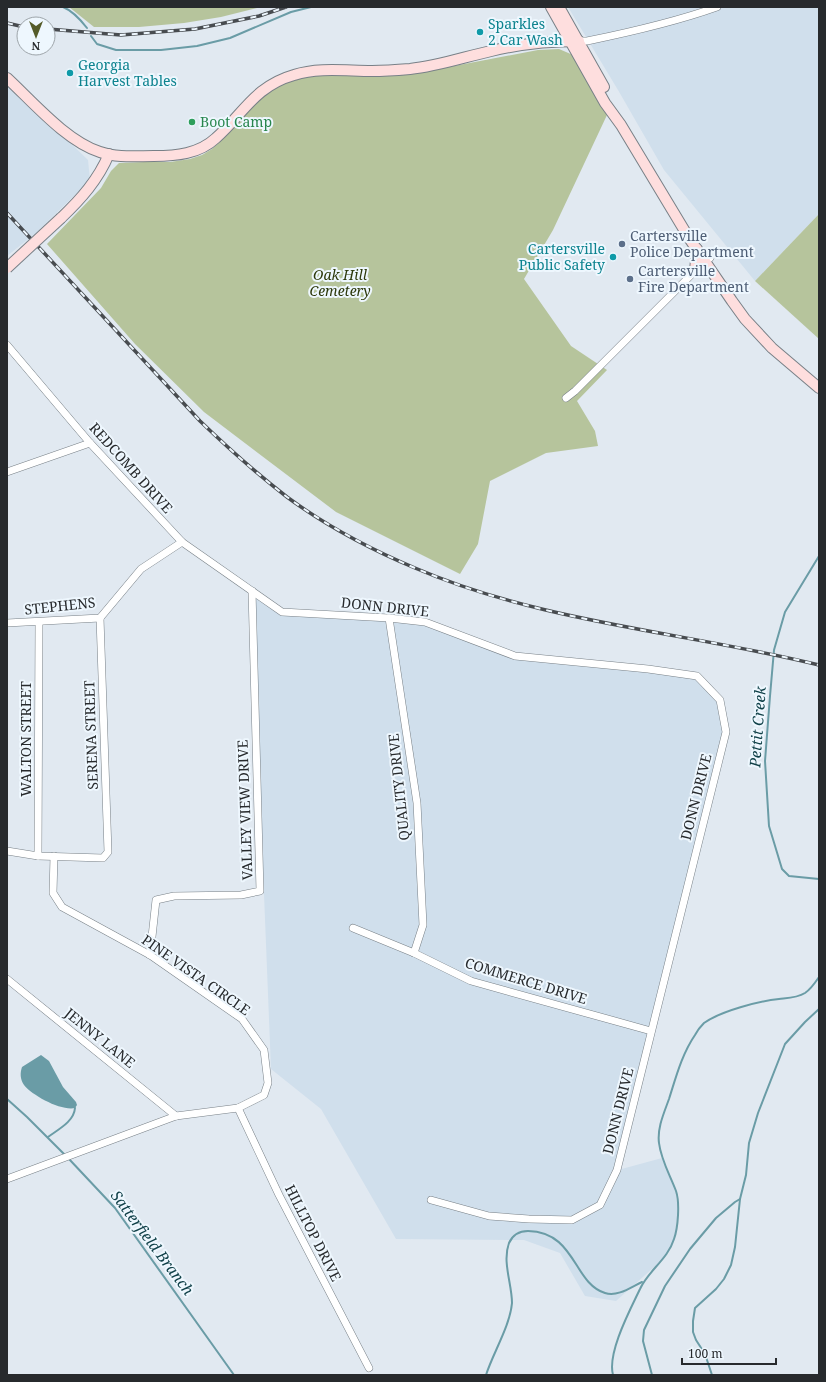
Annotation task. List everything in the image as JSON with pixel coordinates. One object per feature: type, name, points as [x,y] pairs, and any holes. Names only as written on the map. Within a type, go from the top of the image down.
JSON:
[{"type":"street","points":[[551,7],[574,41]]},
{"type":"street","points":[[559,7],[605,103],[621,125],[697,249],[708,260],[755,321],[786,352],[819,380]]},
{"type":"street","points":[[7,78],[72,138],[85,146],[109,154],[130,156],[168,156],[196,150],[209,143],[217,137],[246,105],[262,91],[279,80],[299,73],[326,70],[378,71],[423,67],[452,62],[490,51],[528,44],[587,41],[639,29],[717,7]]},
{"type":"street","points":[[7,268],[75,205],[98,175],[109,154]]},
{"type":"street","points":[[671,206],[694,234],[732,301],[754,329],[772,348],[819,388]]},
{"type":"street","points":[[695,271],[697,249]]},
{"type":"street","points":[[566,398],[708,260]]},
{"type":"street","name":"REDCOMB DRIVE","points":[[7,345],[90,443],[182,542],[252,591]]},
{"type":"street","points":[[7,472],[90,443]]},
{"type":"street","name":"STEPHENS","points":[[7,623],[100,618],[141,569],[182,542]]},
{"type":"street","name":"DONN DRIVE","points":[[252,591],[282,612],[390,618],[425,622],[515,656],[648,669],[697,676],[720,700],[726,732],[617,1170],[600,1204],[572,1220],[529,1219],[489,1216],[431,1200]]},
{"type":"street","name":"VALLEY VIEW DRIVE","points":[[150,955],[156,900],[174,896],[241,895],[260,891],[252,591]]},
{"type":"street","name":"SERENA STREET","points":[[54,856],[103,858],[108,852],[100,618]]},
{"type":"street","name":"QUALITY DRIVE","points":[[390,618],[417,804],[423,925],[414,953]]},
{"type":"street","name":"WALTON STREET","points":[[38,856],[39,622]]},
{"type":"street","points":[[7,851],[38,856],[54,856]]},
{"type":"street","name":"PINE VISTA CIRCLE","points":[[7,1179],[176,1116],[238,1108],[264,1095],[268,1083],[264,1050],[242,1019],[150,955],[62,907],[53,893],[54,856]]},
{"type":"street","name":"COMMERCE DRIVE","points":[[353,928],[414,953],[471,981],[651,1031]]},
{"type":"street","name":"JENNY LANE","points":[[7,979],[176,1116]]},
{"type":"street","name":"HILLTOP DRIVE","points":[[238,1108],[279,1195],[369,1368]]},
{"type":"shaded area","points":[[568,7],[819,7],[819,214],[755,281],[664,170]]},
{"type":"shaded area","points":[[7,82],[88,160],[90,180],[37,232],[7,256]]},
{"type":"shaded area","points":[[255,594],[279,610],[425,622],[515,656],[697,676],[720,700],[726,732],[618,1170],[662,1158],[676,1194],[678,1212],[674,1240],[662,1260],[616,1301],[585,1296],[560,1253],[524,1240],[396,1239],[321,1109],[271,1069]]},
{"type":"green space","points":[[69,7],[261,7],[221,17],[184,23],[139,27],[94,27]]},
{"type":"green space","name":"Oak Hill Cemetery","points":[[559,49],[573,55],[607,115],[553,230],[524,279],[571,346],[607,370],[577,401],[595,431],[598,446],[546,453],[490,481],[478,544],[460,574],[336,512],[204,412],[135,344],[47,244],[101,188],[111,171],[119,163],[170,162],[190,159],[202,155],[212,149],[229,133],[252,104],[279,84],[318,74],[428,71],[538,50]]},
{"type":"green space","points":[[819,214],[819,339],[755,281]]},
{"type":"water","points":[[41,1055],[49,1061],[63,1087],[76,1102],[77,1105],[75,1108],[62,1107],[48,1102],[34,1094],[24,1085],[21,1076],[22,1067]]},
{"type":"waterway","points":[[63,7],[82,21],[87,28]]},
{"type":"waterway","points":[[91,36],[97,44],[116,50],[161,50],[197,46],[230,38],[291,12],[311,7]]},
{"type":"waterway","name":"Pettit Creek","points":[[819,556],[785,612],[774,650],[765,761],[769,826],[782,869],[789,876],[819,879]]},
{"type":"waterway","name":"Pettit Creek","points":[[613,1375],[613,1355],[625,1320],[648,1276],[667,1253],[675,1234],[678,1215],[678,1202],[676,1191],[662,1155],[659,1137],[663,1115],[690,1042],[704,1023],[720,1014],[751,1004],[799,996],[809,990],[819,977]]},
{"type":"waterway","points":[[712,1375],[705,1354],[693,1332],[695,1308],[716,1289],[724,1279],[731,1265],[735,1247],[740,1199],[746,1175],[749,1143],[758,1113],[785,1044],[819,1009]]},
{"type":"waterway","name":"Satterfield Branch","points":[[7,1099],[66,1156]]},
{"type":"waterway","points":[[48,1137],[72,1117],[75,1108]]},
{"type":"waterway","name":"Satterfield Branch","points":[[69,1159],[115,1208],[234,1375]]},
{"type":"waterway","points":[[652,1375],[643,1341],[644,1330],[665,1286],[690,1249],[716,1218],[740,1199]]},
{"type":"waterway","points":[[486,1375],[511,1312],[512,1296],[507,1265],[507,1250],[512,1237],[517,1234],[528,1231],[544,1234],[556,1240],[565,1248],[594,1288],[605,1293],[620,1293],[642,1282]]},
{"type":"railway","points":[[56,30],[121,35],[195,29],[259,16],[286,7]]},
{"type":"railway","points":[[7,23],[16,25]]},
{"type":"railway","points":[[7,213],[200,421],[253,470],[287,497],[349,536],[415,568],[464,587],[513,602],[615,625],[819,665]]},
{"type":"place","name":"Sparkles 2 Car Wash","points":[[480,32]]},
{"type":"place","name":"Georgia Harvest Tables","points":[[70,73]]},
{"type":"place","name":"Boot Camp","points":[[192,122]]},
{"type":"place","name":"Cartersville Police Department","points":[[622,244]]},
{"type":"place","name":"Cartersville Public Safety","points":[[613,257]]},
{"type":"place","name":"Cartersville Fire Department","points":[[630,279]]}]
